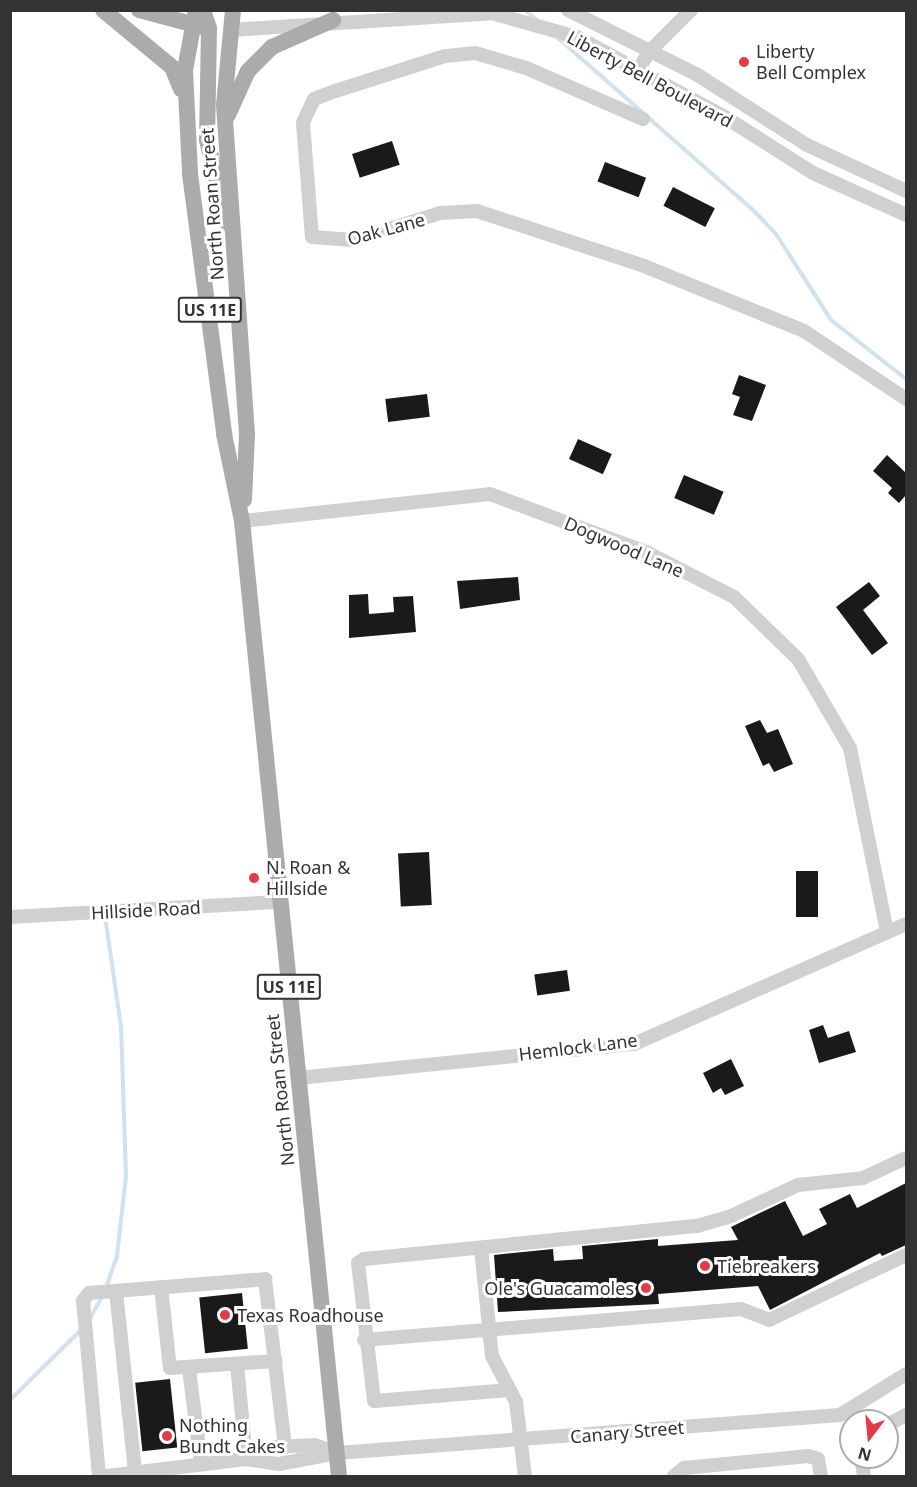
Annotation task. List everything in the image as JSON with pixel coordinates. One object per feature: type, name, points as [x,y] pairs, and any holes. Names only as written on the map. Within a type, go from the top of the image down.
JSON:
[{"type":"main road","points":[[103,10],[172,67],[184,97]]},
{"type":"main road","points":[[139,10],[194,18],[209,28],[231,30]]},
{"type":"main road","points":[[203,10],[209,28],[207,140],[218,202],[234,241]]},
{"type":"main road","name":"US 11E","points":[[231,30],[233,10]]},
{"type":"main road","name":"North Roan Street","points":[[194,18],[184,97],[224,434],[242,521],[339,1476]]},
{"type":"main road","points":[[226,119],[239,87],[259,59],[272,47],[333,20]]},
{"type":"main road","name":"North Roan Street","points":[[231,30],[224,95],[247,434],[242,521]]},
{"type":"street","name":"Liberty Bell Boulevard","points":[[568,10],[696,74],[803,142],[906,191]]},
{"type":"street","points":[[638,70],[650,51],[691,10]]},
{"type":"street","name":"Liberty Bell Boulevard","points":[[231,30],[333,20],[491,13],[577,37],[791,159],[906,215]]},
{"type":"street","name":"Oak Lane","points":[[644,118],[526,68],[475,53],[445,56],[335,91],[314,99],[303,123],[312,237],[353,240],[440,213],[477,211],[644,266],[804,330],[906,399]]},
{"type":"street","points":[[791,159],[803,142]]},
{"type":"street","name":"Dogwood Lane","points":[[242,521],[490,494],[646,552],[734,597],[798,659],[850,748],[887,932]]},
{"type":"street","name":"Hillside Road","points":[[10,918],[281,902]]},
{"type":"street","name":"Hemlock Lane","points":[[298,1078],[634,1044],[906,924]]},
{"type":"street","points":[[510,1390],[375,1402],[364,1340],[356,1272],[362,1260],[698,1226],[731,1216],[798,1185],[863,1178],[906,1158]]},
{"type":"street","points":[[482,1248],[493,1361],[510,1390],[521,1440],[525,1476]]},
{"type":"street","points":[[364,1340],[489,1332],[741,1309],[776,1319],[906,1256]]},
{"type":"street","points":[[99,1476],[83,1302],[87,1294],[265,1279],[285,1447]]},
{"type":"street","points":[[161,1287],[169,1365],[189,1369],[276,1360]]},
{"type":"street","points":[[116,1291],[135,1473]]},
{"type":"street","points":[[237,1364],[246,1459]]},
{"type":"street","points":[[189,1369],[201,1464]]},
{"type":"street","name":"Canary Street","points":[[337,1453],[840,1415],[906,1374]]},
{"type":"street","points":[[107,1476],[171,1472],[201,1464],[246,1459],[285,1447],[315,1445],[337,1453]]},
{"type":"street","points":[[246,1459],[287,1470],[337,1453]]},
{"type":"street","points":[[674,1476],[684,1468],[808,1456],[818,1459],[821,1476]]},
{"type":"building","points":[[392,141],[400,165],[360,178],[352,154]]},
{"type":"building","points":[[605,162],[646,178],[639,197],[597,182]]},
{"type":"building","points":[[673,187],[715,208],[705,227],[663,206]]},
{"type":"building","points":[[739,375],[766,385],[752,421],[733,415],[740,397],[732,394]]},
{"type":"building","points":[[427,394],[430,417],[388,422],[385,399]]},
{"type":"building","points":[[578,439],[612,454],[603,474],[569,459]]},
{"type":"building","points":[[887,455],[906,473],[906,495],[899,503],[888,493],[892,488],[873,471]]},
{"type":"building","points":[[684,475],[724,492],[714,515],[674,498]]},
{"type":"building","points":[[518,577],[520,600],[460,609],[457,581]]},
{"type":"building","points":[[869,582],[880,596],[863,610],[888,643],[872,655],[836,607]]},
{"type":"building","points":[[368,594],[369,614],[394,612],[393,597],[413,596],[416,632],[349,638],[349,595]]},
{"type":"building","points":[[760,720],[767,733],[778,729],[793,764],[774,772],[769,763],[763,766],[745,726]]},
{"type":"building","points":[[429,852],[432,905],[401,907],[398,854]]},
{"type":"building","points":[[796,871],[818,871],[818,917],[796,917]]},
{"type":"building","points":[[567,970],[570,991],[537,995],[534,975]]},
{"type":"building","points":[[823,1025],[828,1038],[849,1031],[856,1052],[819,1063],[809,1030]]},
{"type":"building","points":[[731,1059],[744,1086],[725,1095],[721,1088],[713,1093],[703,1073]]},
{"type":"building","points":[[906,1183],[906,1245],[882,1256],[880,1253],[770,1310],[758,1286],[658,1294],[659,1304],[498,1312],[494,1255],[553,1249],[554,1261],[583,1259],[582,1246],[658,1239],[658,1246],[738,1240],[731,1227],[785,1201],[803,1236],[827,1224],[819,1209],[850,1194],[857,1208]]},
{"type":"building","name":"Texas Roadhouse","points":[[242,1293],[248,1349],[205,1353],[199,1297]]},
{"type":"building","points":[[170,1379],[177,1448],[142,1451],[135,1383]]},
{"type":"waterway","points":[[525,10],[538,21]]},
{"type":"waterway","points":[[558,38],[751,208],[776,234],[831,320],[906,379]]},
{"type":"waterway","points":[[106,923],[121,1027],[126,1176],[117,1256],[106,1288]]},
{"type":"waterway","points":[[88,1322],[103,1295]]},
{"type":"waterway","points":[[10,1400],[81,1330]]},
{"type":"place","name":"Liberty Bell Complex","points":[[744,62]]},
{"type":"place","name":"N. Roan & Hillside","points":[[254,878]]},
{"type":"place","name":"Tiebreakers","points":[[705,1266]]},
{"type":"place","name":"Ole's Guacamoles","points":[[646,1288]]},
{"type":"place","name":"Texas Roadhouse","points":[[225,1315]]},
{"type":"place","name":"Nothing Bundt Cakes","points":[[167,1436]]}]
